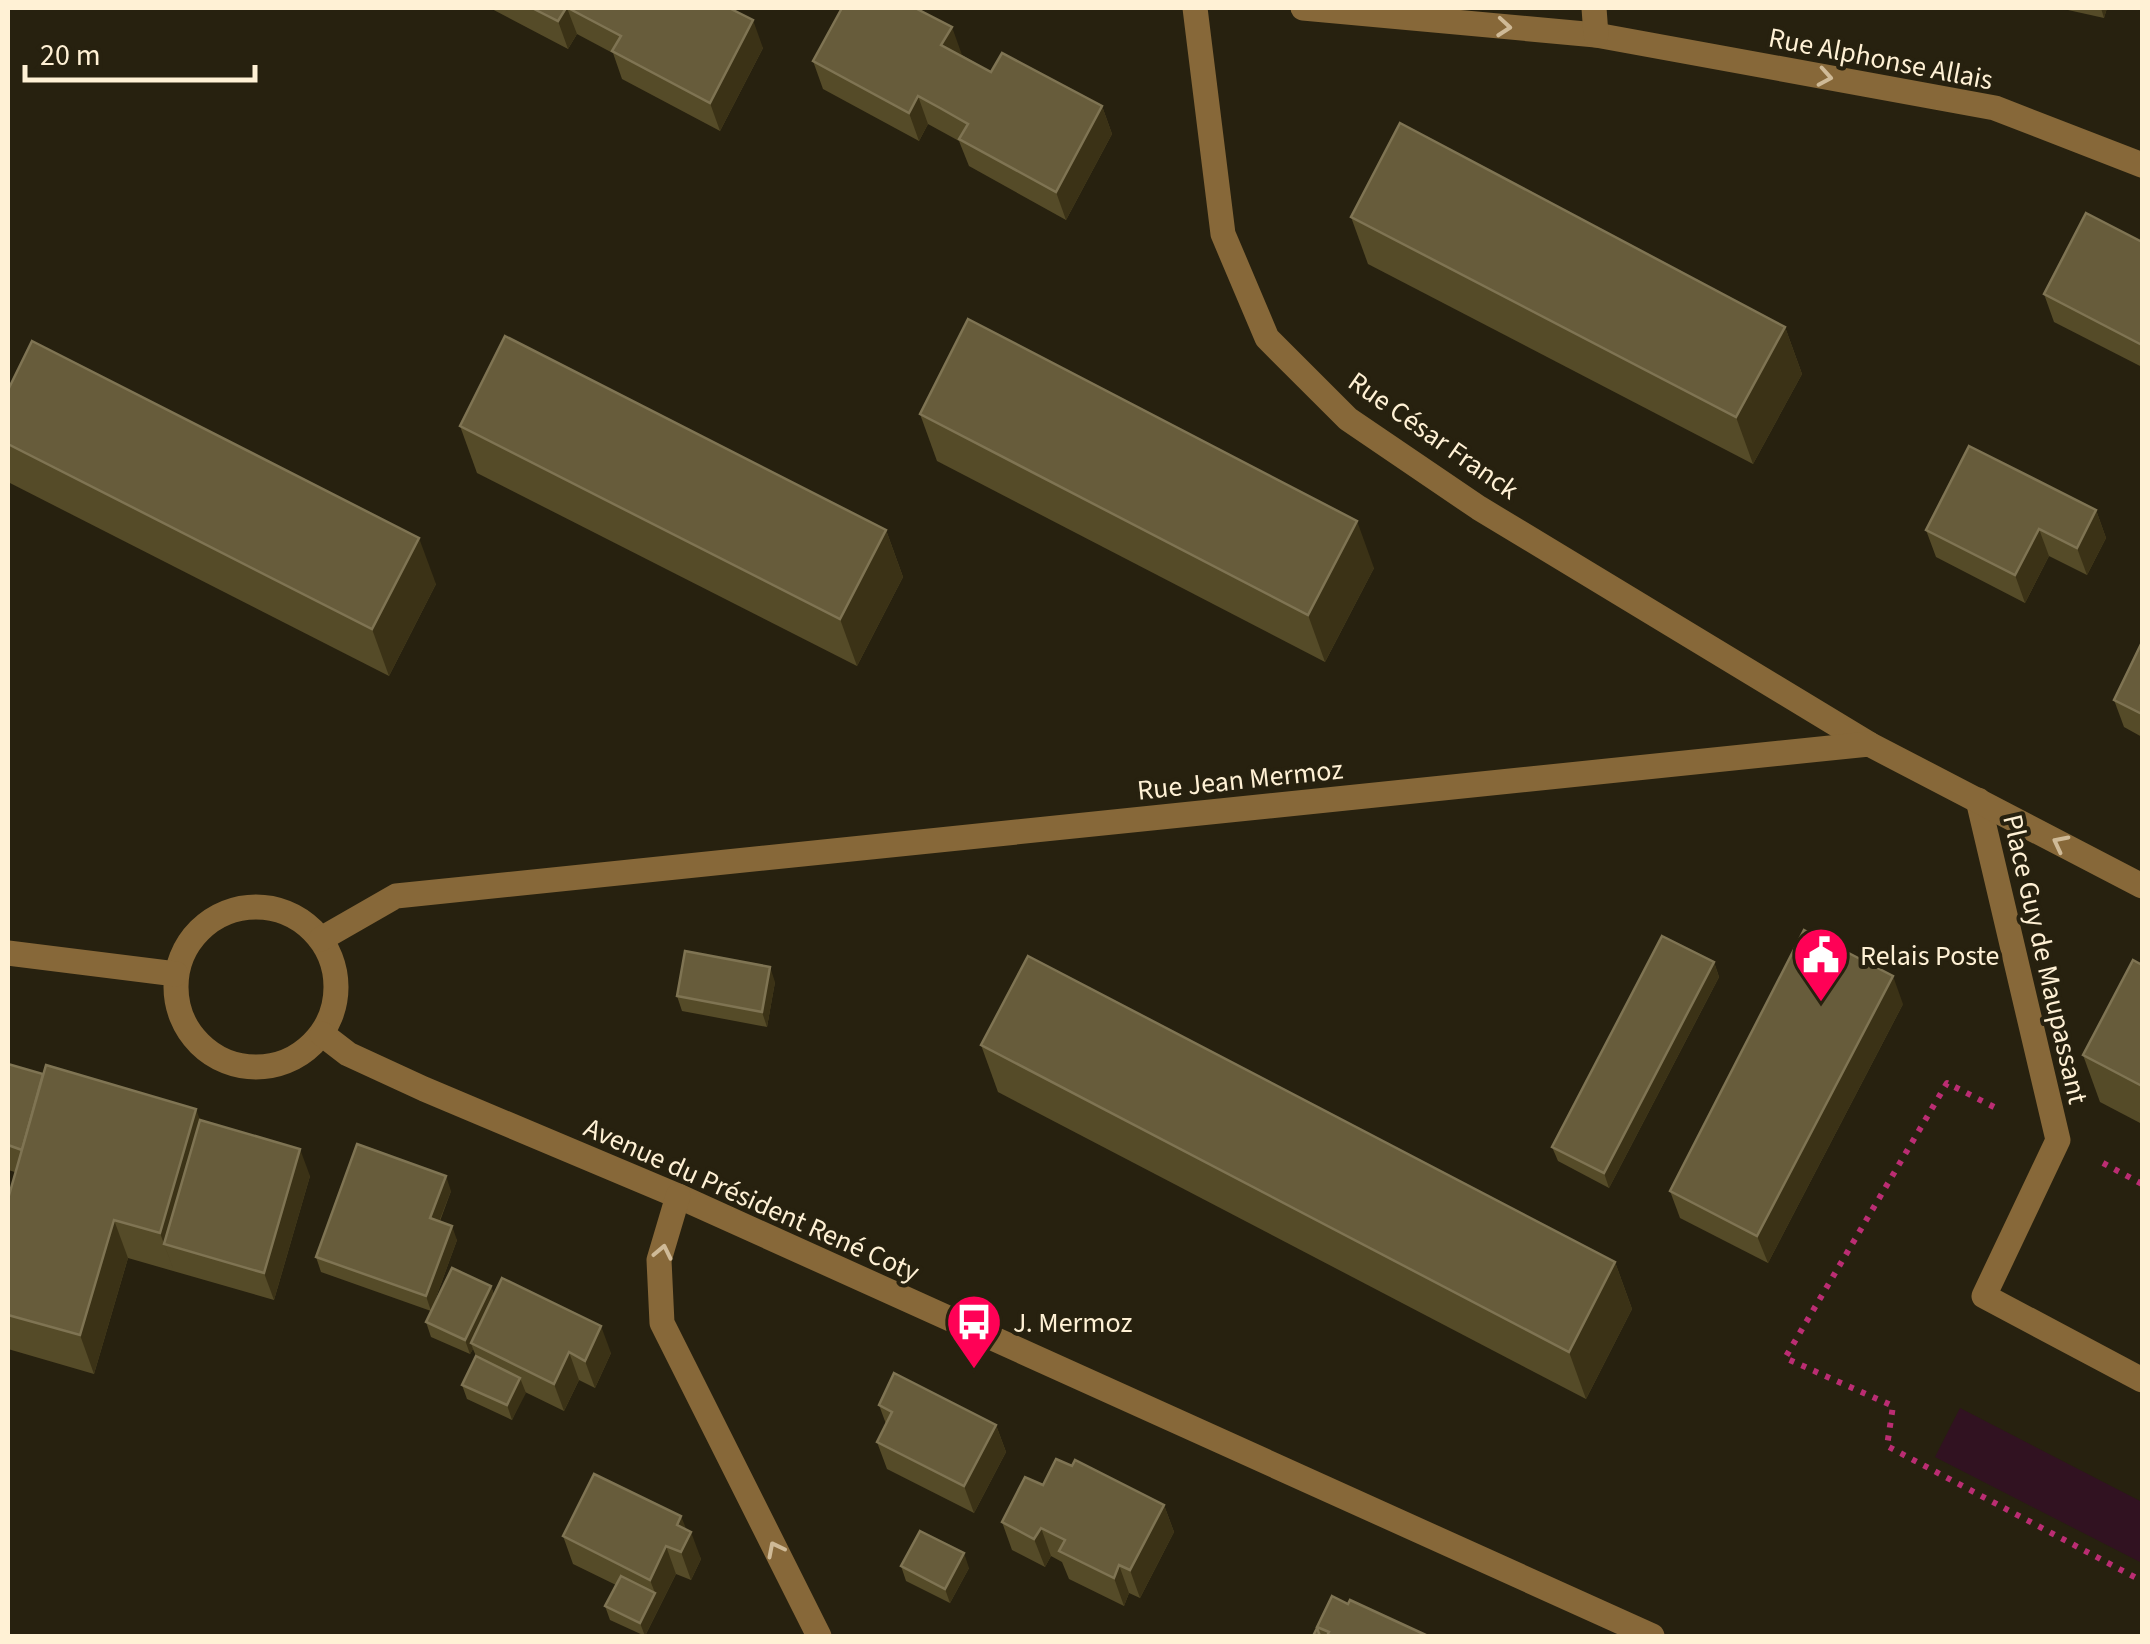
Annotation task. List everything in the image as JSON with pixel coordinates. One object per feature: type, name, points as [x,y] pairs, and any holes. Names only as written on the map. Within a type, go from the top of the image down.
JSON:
[{"type":"street","name":"Rue César Franck","points":[[1195,8],[1222,234],[1266,338],[1348,418],[1480,508],[1869,744]]},
{"type":"street","name":"Rue Alphonse Allais","points":[[1303,8],[1596,35],[1995,108],[2142,166]]},
{"type":"street","points":[[1594,8],[1596,35]]},
{"type":"street","points":[[1869,744],[2142,886]]},
{"type":"street","name":"Rue Jean Mermoz","points":[[321,939],[396,896],[1869,744]]},
{"type":"street","name":"Place Guy de Maupassant","points":[[1978,800],[2058,1140],[1984,1296],[2142,1380]]},
{"type":"street","points":[[251,906],[278,909],[303,920],[321,939],[334,962],[337,986],[322,1034],[304,1053],[279,1064],[252,1068],[226,1062],[203,1047],[186,1026],[176,1001],[176,974],[185,949],[202,928],[225,913],[251,906]]},
{"type":"street","points":[[8,953],[176,974]]},
{"type":"street","name":"Avenue du Président René Coty","points":[[322,1034],[348,1054],[678,1196],[1652,1636]]},
{"type":"street","points":[[678,1196],[658,1260],[662,1324],[819,1636]]},
{"type":"shaded area","points":[[1960,1408],[2142,1502],[2142,1563],[1935,1457]]},
{"type":"building","points":[[532,8],[566,8],[558,21]]},
{"type":"building","points":[[568,8],[729,8],[753,20],[710,103],[612,51],[621,36]]},
{"type":"building","points":[[842,8],[915,8],[952,27],[941,45],[991,72],[1002,53],[1102,106],[1056,192],[959,139],[968,124],[918,96],[909,113],[813,61]]},
{"type":"building","points":[[1400,123],[1785,327],[1736,417],[1351,217]]},
{"type":"building","points":[[2086,213],[2142,242],[2142,345],[2044,294]]},
{"type":"building","points":[[968,319],[1357,521],[1308,615],[920,414]]},
{"type":"building","points":[[505,336],[886,530],[840,619],[460,426]]},
{"type":"building","points":[[32,341],[419,538],[372,629],[8,444],[8,390]]},
{"type":"building","points":[[1969,446],[2096,510],[2077,548],[2039,529],[2015,575],[1926,530]]},
{"type":"building","points":[[2142,642],[2142,714],[2114,700]]},
{"type":"building","points":[[1804,930],[1893,976],[1757,1236],[1670,1191]]},
{"type":"building","points":[[1662,936],[1714,962],[1604,1173],[1552,1147]]},
{"type":"building","points":[[685,951],[770,967],[762,1012],[677,996]]},
{"type":"building","points":[[1028,956],[1615,1262],[1569,1352],[981,1045]]},
{"type":"building","points":[[2133,960],[2142,965],[2142,1086],[2083,1055]]},
{"type":"building","points":[[8,1064],[43,1074],[22,1150],[8,1145]]},
{"type":"building","points":[[46,1065],[196,1109],[160,1233],[114,1220],[80,1335],[8,1315],[8,1199]]},
{"type":"building","points":[[200,1120],[300,1149],[264,1273],[164,1244]]},
{"type":"building","points":[[357,1144],[446,1176],[430,1218],[452,1226],[426,1296],[316,1257]]},
{"type":"building","points":[[452,1268],[491,1286],[465,1340],[426,1322]]},
{"type":"building","points":[[502,1278],[601,1326],[585,1361],[569,1352],[554,1384],[471,1343]]},
{"type":"building","points":[[476,1356],[520,1378],[507,1405],[462,1385]]},
{"type":"building","points":[[894,1373],[996,1425],[964,1486],[877,1442],[892,1412],[879,1405]]},
{"type":"building","points":[[1056,1459],[1072,1466],[1075,1460],[1164,1505],[1130,1570],[1119,1565],[1114,1578],[1059,1551],[1065,1540],[1041,1528],[1034,1539],[1002,1522],[1025,1477],[1043,1485]]},
{"type":"building","points":[[594,1474],[681,1516],[677,1525],[691,1532],[681,1552],[666,1546],[650,1580],[563,1536]]},
{"type":"building","points":[[920,1531],[964,1553],[945,1589],[901,1566]]},
{"type":"building","points":[[621,1576],[655,1593],[640,1623],[605,1606]]},
{"type":"building","points":[[1332,1596],[1348,1604],[1350,1600],[1428,1636],[1327,1636],[1329,1632],[1317,1627]]},
{"type":"place","name":"Relais Poste","points":[[1821,1004]]},
{"type":"place","name":"J. Mermoz","points":[[974,1371]]}]
